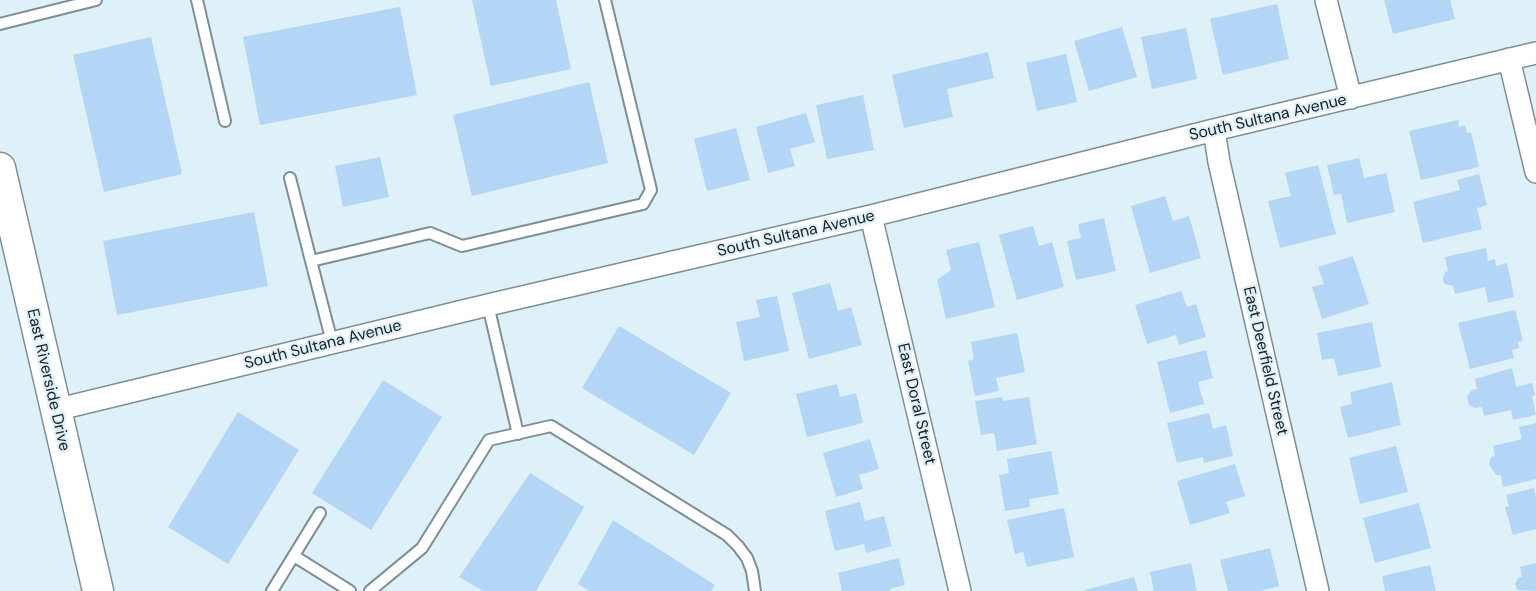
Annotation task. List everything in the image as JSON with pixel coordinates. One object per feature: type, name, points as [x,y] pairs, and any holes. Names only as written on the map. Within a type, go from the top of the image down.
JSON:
[{"type":"main road","name":"East Riverside Drive","points":[[2,187],[98,591]]},
{"type":"street","points":[[1326,0],[1350,98]]},
{"type":"street","name":"South Sultana Avenue","points":[[55,410],[332,342],[871,216],[1214,129],[1536,53]]},
{"type":"street","points":[[1509,60],[1536,172]]},
{"type":"street","name":"East Deerfield Street","points":[[1214,129],[1221,169],[1318,591]]},
{"type":"street","name":"East Doral Street","points":[[871,216],[960,591]]},
{"type":"lane","points":[[0,24],[96,0]]},
{"type":"lane","points":[[197,0],[225,121]]},
{"type":"lane","points":[[311,261],[430,233],[462,246],[643,204],[651,190],[605,0]]},
{"type":"lane","points":[[290,178],[332,342]]},
{"type":"lane","points":[[488,305],[518,434]]},
{"type":"lane","points":[[370,591],[422,548],[489,440],[551,426],[719,529],[733,540],[743,552],[752,571],[755,591]]},
{"type":"lane","points":[[272,591],[320,513]]},
{"type":"lane","points":[[294,556],[350,591]]},
{"type":"building","points":[[472,0],[556,0],[571,69],[491,86]]},
{"type":"building","points":[[1384,0],[1450,0],[1455,19],[1393,34]]},
{"type":"building","points":[[1277,4],[1289,59],[1223,75],[1210,19]]},
{"type":"building","points":[[400,7],[417,95],[260,125],[243,37]]},
{"type":"building","points":[[1122,27],[1137,77],[1089,91],[1074,41]]},
{"type":"building","points":[[1186,28],[1197,79],[1152,89],[1141,37]]},
{"type":"building","points":[[151,37],[182,174],[104,192],[73,55]]},
{"type":"building","points":[[988,52],[994,78],[947,89],[953,117],[904,128],[892,75]]},
{"type":"building","points":[[1066,54],[1077,102],[1037,111],[1026,63]]},
{"type":"building","points":[[589,82],[608,163],[472,196],[453,115]]},
{"type":"building","points":[[863,95],[874,150],[827,159],[816,105]]},
{"type":"building","points":[[806,113],[815,142],[790,149],[795,166],[768,173],[756,127]]},
{"type":"building","points":[[1458,120],[1459,127],[1465,125],[1467,133],[1471,132],[1479,167],[1421,180],[1409,131]]},
{"type":"building","points":[[736,128],[750,180],[707,191],[694,139]]},
{"type":"building","points":[[380,157],[389,197],[343,207],[335,166]]},
{"type":"building","points":[[1359,158],[1364,178],[1386,173],[1395,212],[1347,223],[1341,194],[1334,195],[1327,165]]},
{"type":"building","points":[[1318,165],[1336,234],[1280,248],[1268,201],[1291,196],[1285,173]]},
{"type":"building","points":[[1479,174],[1487,205],[1477,208],[1482,229],[1423,243],[1413,202],[1460,190],[1457,180]]},
{"type":"building","points":[[1165,196],[1173,221],[1189,216],[1201,258],[1150,273],[1131,206]]},
{"type":"building","points":[[254,212],[268,286],[117,315],[103,241]]},
{"type":"building","points":[[1104,218],[1116,271],[1076,280],[1067,241],[1081,238],[1078,224]]},
{"type":"building","points":[[1033,226],[1039,246],[1052,242],[1064,287],[1017,300],[999,235]]},
{"type":"building","points":[[979,242],[995,307],[946,319],[937,280],[951,270],[946,250]]},
{"type":"building","points":[[1486,248],[1488,261],[1495,259],[1496,266],[1507,263],[1514,297],[1488,303],[1485,287],[1455,294],[1453,286],[1444,284],[1443,278],[1445,272],[1448,271],[1445,257]]},
{"type":"building","points":[[1353,256],[1369,304],[1322,319],[1312,287],[1324,284],[1318,267]]},
{"type":"building","points":[[830,283],[838,311],[851,307],[862,345],[809,359],[792,293]]},
{"type":"building","points":[[1181,291],[1187,307],[1196,304],[1206,337],[1179,345],[1176,335],[1147,344],[1135,305]]},
{"type":"building","points":[[777,296],[789,351],[744,361],[736,322],[760,317],[756,300]]},
{"type":"building","points":[[1515,310],[1523,341],[1518,342],[1519,348],[1512,350],[1514,358],[1470,369],[1458,323]]},
{"type":"building","points":[[1372,322],[1381,367],[1338,376],[1334,358],[1322,360],[1317,333]]},
{"type":"building","points":[[619,326],[731,393],[694,455],[582,388]]},
{"type":"building","points":[[1017,333],[1025,372],[996,378],[999,391],[975,396],[968,361],[974,359],[971,342]]},
{"type":"building","points":[[1206,350],[1213,378],[1198,382],[1204,404],[1170,413],[1157,362]]},
{"type":"building","points":[[1512,368],[1516,387],[1532,383],[1536,415],[1513,420],[1511,410],[1484,416],[1482,407],[1475,408],[1469,405],[1467,396],[1472,390],[1477,389],[1475,379]]},
{"type":"building","points":[[383,380],[442,417],[371,530],[312,493]]},
{"type":"building","points":[[1392,382],[1401,425],[1348,438],[1340,407],[1352,404],[1350,392]]},
{"type":"building","points":[[837,384],[840,397],[856,393],[863,423],[807,437],[796,394]]},
{"type":"building","points":[[1002,397],[1003,401],[1029,397],[1037,444],[997,451],[994,433],[981,435],[975,401]]},
{"type":"building","points":[[238,412],[299,450],[228,564],[168,527]]},
{"type":"building","points":[[1209,413],[1213,429],[1226,425],[1233,456],[1204,463],[1203,457],[1177,463],[1167,423]]},
{"type":"building","points":[[1536,423],[1536,479],[1503,487],[1501,475],[1496,475],[1489,464],[1491,457],[1495,456],[1493,446],[1522,439],[1519,427]]},
{"type":"building","points":[[870,439],[879,469],[859,475],[863,489],[836,497],[823,453]]},
{"type":"building","points":[[1396,446],[1408,492],[1360,504],[1349,458]]},
{"type":"building","points":[[1051,451],[1059,494],[1029,499],[1030,507],[1005,511],[999,475],[1009,473],[1007,459]]},
{"type":"building","points":[[1235,464],[1245,496],[1226,502],[1230,513],[1190,525],[1177,481]]},
{"type":"building","points":[[530,473],[584,507],[536,591],[483,591],[459,577]]},
{"type":"building","points":[[1534,488],[1536,529],[1513,535],[1505,507],[1509,506],[1506,495]]},
{"type":"building","points":[[860,502],[865,521],[884,516],[892,546],[866,553],[864,544],[835,551],[825,511]]},
{"type":"building","points":[[1419,503],[1431,548],[1375,563],[1363,518]]},
{"type":"building","points":[[1064,508],[1074,557],[1027,567],[1023,552],[1015,554],[1007,520]]},
{"type":"building","points":[[613,520],[715,585],[711,591],[589,591],[578,584]]},
{"type":"building","points":[[1270,548],[1279,586],[1261,591],[1228,591],[1220,560]]},
{"type":"building","points":[[899,558],[905,585],[890,589],[891,591],[842,591],[838,573]]},
{"type":"building","points":[[1191,563],[1197,591],[1154,591],[1150,572]]},
{"type":"building","points":[[1536,563],[1536,591],[1517,590],[1515,584],[1518,578],[1522,577],[1520,567]]},
{"type":"building","points":[[1430,565],[1436,591],[1385,591],[1382,576]]},
{"type":"building","points":[[1134,577],[1138,591],[1085,591],[1085,590]]}]
